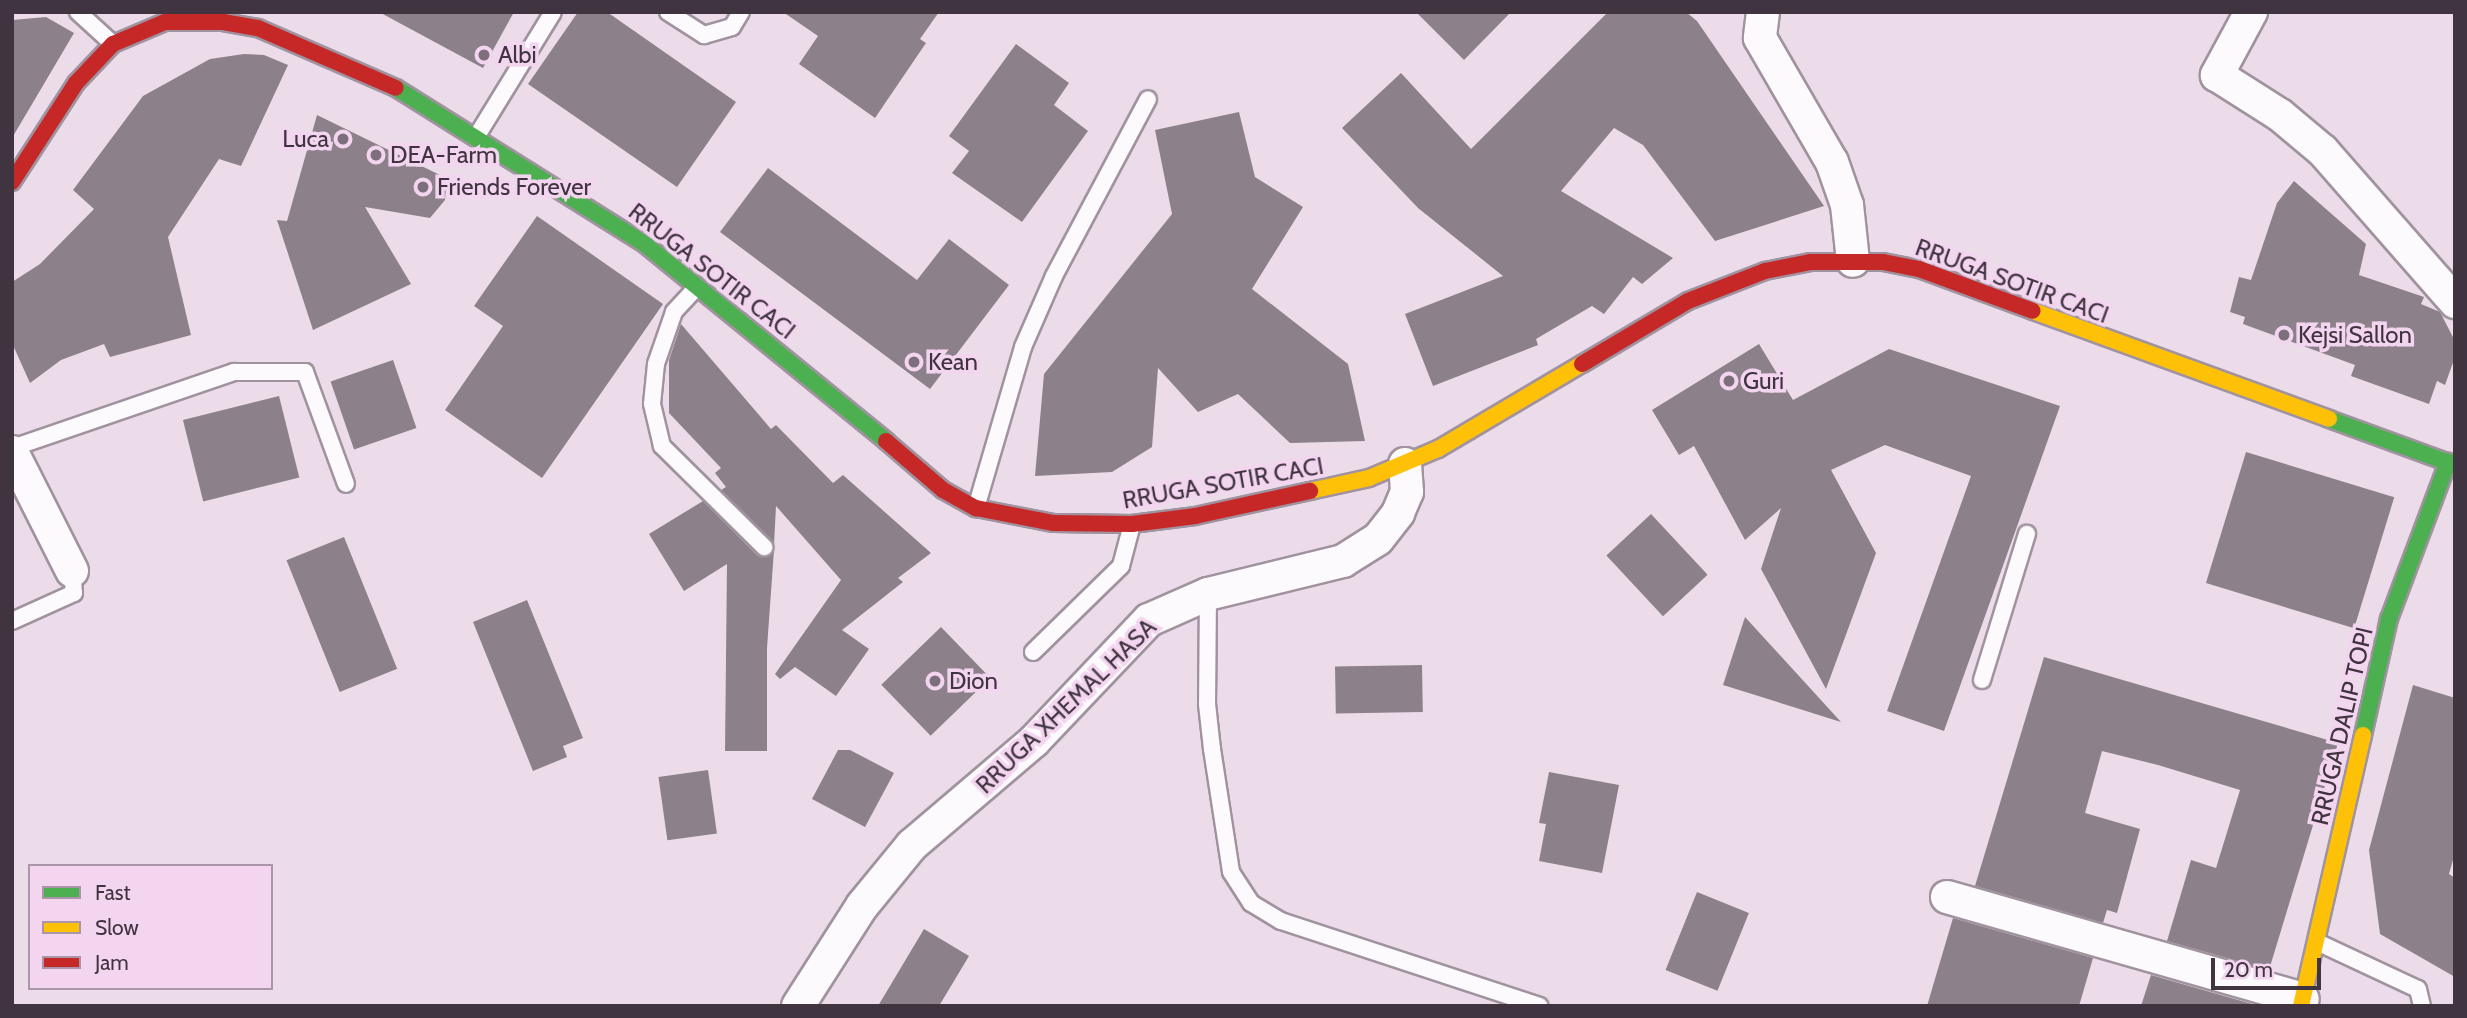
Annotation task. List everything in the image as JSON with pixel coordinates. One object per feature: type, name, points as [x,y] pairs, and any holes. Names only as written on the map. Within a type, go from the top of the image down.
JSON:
[{"type":"main road","name":"RRUGA SOTIR CACI","points":[[12,182],[76,83],[113,44],[165,22],[223,22],[258,28],[355,67],[478,134],[598,211],[697,286],[837,399],[913,468],[976,508],[1053,523],[1132,524],[1303,495],[1405,464],[1726,284],[1811,262],[1884,262],[1931,274],[2451,463]]},
{"type":"main road","name":"RRUGA DALIP TOPI","points":[[2302,1003],[2389,619],[2451,463]]},
{"type":"street","points":[[1763,12],[1760,38],[1832,162],[1847,205],[1853,261]]},
{"type":"street","points":[[2250,12],[2217,75],[2280,115],[2323,151],[2455,302]]},
{"type":"street","points":[[12,450],[72,571]]},
{"type":"street","name":"RRUGA XHEMAL HASA","points":[[798,1006],[862,906],[912,845],[1034,741],[1149,620],[1208,594],[1303,574],[1343,561],[1378,539],[1408,492],[1405,464]]},
{"type":"street","points":[[1947,897],[2302,1003]]},
{"type":"lane","points":[[78,12],[113,44]]},
{"type":"lane","points":[[478,134],[553,12]]},
{"type":"lane","points":[[668,12],[704,35],[732,26],[741,12]]},
{"type":"lane","points":[[976,508],[1023,347],[1054,276],[1148,99]]},
{"type":"lane","points":[[697,286],[674,312],[656,364],[652,404],[662,446],[764,547]]},
{"type":"lane","points":[[12,450],[234,372],[305,372],[346,484]]},
{"type":"lane","points":[[1033,652],[1121,566],[1132,524]]},
{"type":"lane","points":[[1982,680],[2027,534]]},
{"type":"lane","points":[[12,621],[74,593],[72,571]]},
{"type":"lane","points":[[1208,594],[1207,704],[1212,749],[1231,872],[1251,903],[1281,921],[1539,1006]]},
{"type":"lane","points":[[2317,942],[2418,989],[2422,1006]]},
{"type":"building","points":[[379,12],[514,12],[483,68]]},
{"type":"building","points":[[578,12],[607,12],[736,102],[677,187],[528,84]]},
{"type":"building","points":[[783,12],[939,12],[920,39],[926,43],[875,118],[799,64],[818,36]]},
{"type":"building","points":[[1416,12],[1511,12],[1464,60]]},
{"type":"building","points":[[1608,12],[1686,12],[1697,21],[1824,206],[1715,241],[1643,145],[1614,128],[1561,191],[1673,258],[1642,284],[1633,277],[1604,314],[1592,306],[1536,339],[1538,345],[1433,386],[1405,314],[1503,276],[1418,208],[1342,128],[1401,73],[1471,149]]},
{"type":"building","points":[[46,17],[74,33],[12,138],[12,20]]},
{"type":"building","points":[[1016,44],[1069,83],[1054,105],[1088,131],[1022,222],[952,173],[969,151],[949,136]]},
{"type":"building","points":[[244,54],[264,55],[288,65],[241,166],[219,159],[168,237],[191,335],[110,357],[104,344],[61,360],[30,383],[12,343],[12,282],[40,264],[94,209],[73,190],[143,96],[210,59]]},
{"type":"building","points":[[1239,112],[1255,177],[1303,207],[1252,289],[1348,364],[1365,441],[1290,443],[1238,394],[1198,412],[1158,368],[1152,447],[1112,472],[1035,476],[1044,374],[1172,214],[1155,130]]},
{"type":"building","points":[[317,115],[442,176],[446,187],[445,200],[430,218],[365,207],[411,284],[313,330],[277,220],[287,221]]},
{"type":"building","points":[[768,168],[917,280],[949,239],[1009,285],[930,389],[720,232]]},
{"type":"building","points":[[2294,181],[2366,244],[2359,275],[2424,297],[2421,304],[2440,312],[2455,341],[2455,357],[2445,385],[2437,381],[2429,404],[2351,376],[2355,365],[2243,324],[2245,317],[2230,312],[2239,277],[2251,280],[2277,203]]},
{"type":"building","points":[[537,216],[663,304],[542,478],[445,410],[503,326],[474,306]]},
{"type":"building","points":[[681,324],[771,429],[776,425],[833,483],[843,475],[931,553],[898,578],[903,582],[842,630],[869,649],[836,696],[795,667],[780,679],[775,674],[841,580],[776,506],[774,545],[721,490],[726,487],[715,473],[721,468],[669,413],[669,360]]},
{"type":"building","points":[[1759,344],[1793,400],[1889,349],[2060,406],[1944,731],[1887,711],[1971,476],[1885,445],[1831,470],[1876,553],[1826,689],[1761,569],[1781,508],[1745,540],[1694,446],[1679,455],[1652,410]]},
{"type":"building","points":[[393,360],[416,428],[354,450],[331,381]]},
{"type":"building","points":[[279,396],[299,478],[203,501],[183,420]]},
{"type":"building","points":[[2246,452],[2394,497],[2354,628],[2206,583]]},
{"type":"building","points":[[703,501],[757,555],[767,557],[774,550],[767,648],[767,751],[725,751],[727,564],[684,591],[649,534]]},
{"type":"building","points":[[1651,514],[1708,575],[1663,616],[1606,556]]},
{"type":"building","points":[[344,537],[397,669],[340,692],[287,560]]},
{"type":"building","points":[[527,600],[583,738],[563,746],[567,757],[533,771],[473,622]]},
{"type":"building","points":[[1745,617],[1841,722],[1723,685]]},
{"type":"building","name":"Dion","points":[[941,627],[990,678],[931,736],[881,685]]},
{"type":"building","points":[[2044,657],[2338,743],[2269,970],[2167,941],[2191,860],[2216,868],[2240,790],[2158,765],[2102,751],[2085,813],[2140,829],[2117,913],[2107,910],[2103,923],[1975,886]]},
{"type":"building","points":[[1422,665],[1423,712],[1336,714],[1335,667]]},
{"type":"building","points":[[2413,685],[2455,698],[2455,853],[2449,874],[2455,878],[2455,977],[2380,934],[2369,850]]},
{"type":"building","points":[[838,750],[850,750],[894,773],[865,827],[812,799]]},
{"type":"building","points":[[708,770],[717,833],[667,840],[658,777]]},
{"type":"building","points":[[1549,772],[1619,785],[1602,873],[1539,861],[1546,824],[1539,823]]},
{"type":"building","points":[[1697,892],[1749,913],[1717,991],[1666,970]]},
{"type":"building","points":[[1953,918],[2093,958],[2079,1006],[1927,1006]]},
{"type":"building","points":[[924,929],[969,956],[939,1006],[878,1006]]},
{"type":"building","points":[[2151,975],[2259,1006],[2141,1006]]},
{"type":"traffic: fast","points":[[396,88],[646,245],[886,441]]},
{"type":"traffic: fast","points":[[2329,419],[2455,465]]},
{"type":"traffic: fast","points":[[2363,735],[2389,619],[2448,462]]},
{"type":"traffic: slow","points":[[2033,311],[2329,419]]},
{"type":"traffic: slow","points":[[1310,491],[1369,478],[1438,449],[1582,364]]},
{"type":"traffic: slow","points":[[2301,1006],[2363,735]]},
{"type":"traffic: jam","points":[[12,182],[76,83],[113,44],[165,22],[223,22],[258,28],[396,88]]},
{"type":"traffic: jam","points":[[1582,364],[1688,301],[1765,271],[1811,262],[1883,262],[1919,269],[2033,311]]},
{"type":"traffic: jam","points":[[886,441],[943,490],[976,508],[1053,523],[1132,524],[1195,516],[1310,491]]},
{"type":"place","name":"Albi","points":[[484,55]]},
{"type":"place","name":"Luca","points":[[343,139]]},
{"type":"place","name":"DEA-Farm","points":[[376,155]]},
{"type":"place","name":"Friends Forever","points":[[423,187]]},
{"type":"place","name":"Kejsi Sallon","points":[[2284,335]]},
{"type":"place","name":"Kean","points":[[914,362]]},
{"type":"place","name":"Guri","points":[[1729,381]]},
{"type":"place","name":"Dion","points":[[935,681]]}]
